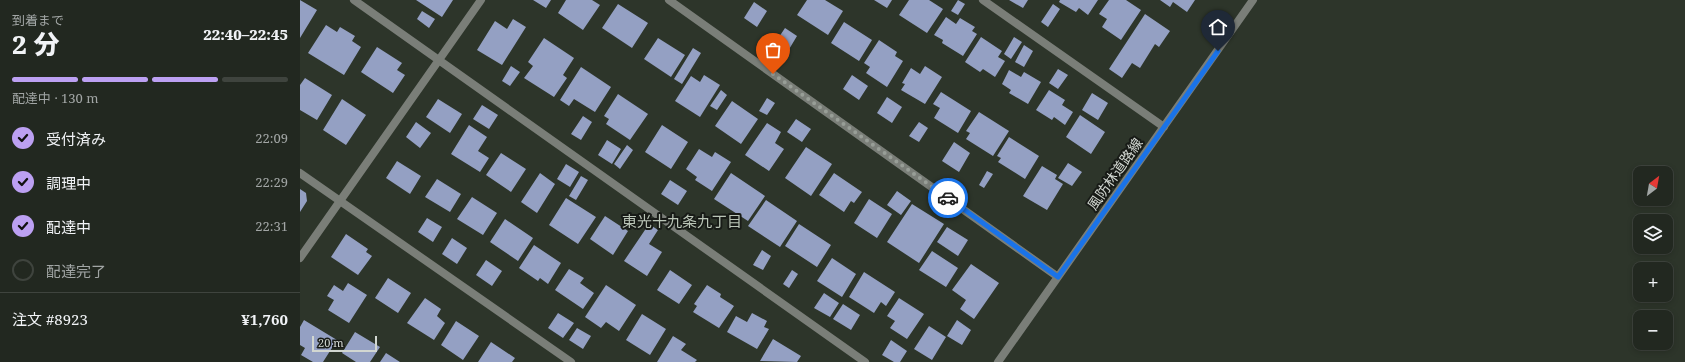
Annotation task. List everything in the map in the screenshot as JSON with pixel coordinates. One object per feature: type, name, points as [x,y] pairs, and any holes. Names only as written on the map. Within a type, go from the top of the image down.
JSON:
[{"type":"street","points":[[354,0],[866,362]]},
{"type":"street","points":[[300,258],[481,0]]},
{"type":"street","points":[[669,0],[1058,277]]},
{"type":"street","points":[[983,0],[1164,127]]},
{"type":"street","name":"風防林道路線","points":[[998,362],[1253,0]]},
{"type":"street","points":[[300,173],[571,362]]},
{"type":"building","points":[[300,0],[317,10],[300,38]]},
{"type":"building","points":[[416,0],[453,0],[442,17]]},
{"type":"building","points":[[533,0],[551,0],[546,8]]},
{"type":"building","points":[[566,0],[592,0],[600,5],[583,30],[558,13]]},
{"type":"building","points":[[807,0],[825,0],[843,11],[828,35],[797,15]]},
{"type":"building","points":[[874,0],[892,0],[887,8]]},
{"type":"building","points":[[909,0],[929,0],[943,9],[927,33],[899,15]]},
{"type":"building","points":[[958,0],[965,4],[958,15],[951,11]]},
{"type":"building","points":[[1009,0],[1028,0],[1023,8]]},
{"type":"building","points":[[1060,0],[1098,0],[1088,15],[1079,8],[1076,12],[1059,2]]},
{"type":"building","points":[[1109,0],[1126,0],[1141,10],[1121,40],[1102,27],[1107,19],[1099,14]]},
{"type":"building","points":[[1160,0],[1195,0],[1187,12],[1173,2],[1170,7]]},
{"type":"building","points":[[754,2],[767,11],[757,27],[744,18]]},
{"type":"building","points":[[618,4],[648,23],[632,48],[602,28]]},
{"type":"building","points":[[1053,4],[1060,9],[1048,27],[1041,22]]},
{"type":"building","points":[[422,11],[435,19],[429,28],[417,19]]},
{"type":"building","points":[[1145,14],[1170,31],[1159,47],[1155,44],[1140,68],[1132,63],[1122,78],[1109,69]]},
{"type":"building","points":[[946,17],[956,24],[960,18],[975,27],[972,31],[977,34],[963,56],[942,43],[943,40],[934,35]]},
{"type":"building","points":[[513,19],[526,27],[502,65],[477,50],[495,21],[507,29]]},
{"type":"building","points":[[844,22],[872,40],[859,61],[831,43]]},
{"type":"building","points":[[326,25],[337,32],[340,27],[355,36],[352,41],[361,47],[344,75],[308,53]]},
{"type":"building","points":[[785,28],[797,36],[788,51],[775,43]]},
{"type":"building","points":[[981,37],[1002,51],[998,57],[1005,61],[995,77],[983,69],[980,72],[965,62]]},
{"type":"building","points":[[1014,37],[1022,42],[1011,59],[1004,54]]},
{"type":"building","points":[[544,38],[574,58],[563,75],[567,78],[554,97],[524,78],[533,66],[528,62]]},
{"type":"building","points":[[658,38],[685,55],[671,77],[644,59]]},
{"type":"building","points":[[879,40],[897,52],[895,56],[903,61],[887,87],[866,73],[870,67],[864,63]]},
{"type":"building","points":[[1024,45],[1033,51],[1024,67],[1015,62]]},
{"type":"building","points":[[377,47],[402,63],[397,70],[405,75],[393,93],[361,72]]},
{"type":"building","points":[[693,48],[701,53],[682,84],[674,79]]},
{"type":"building","points":[[511,66],[520,72],[510,86],[502,81]]},
{"type":"building","points":[[925,66],[942,77],[925,104],[901,90],[905,84],[902,83],[911,68],[920,74]]},
{"type":"building","points":[[581,67],[611,87],[595,112],[574,99],[569,106],[560,100]]},
{"type":"building","points":[[1058,69],[1068,75],[1058,89],[1049,83]]},
{"type":"building","points":[[1009,70],[1021,77],[1024,72],[1041,82],[1028,104],[1009,93],[1011,90],[1002,84]]},
{"type":"building","points":[[704,75],[720,85],[700,117],[675,101],[691,76],[700,82]]},
{"type":"building","points":[[852,75],[868,86],[859,100],[843,89]]},
{"type":"building","points":[[305,78],[332,95],[317,120],[300,110],[300,85]]},
{"type":"building","points":[[721,90],[727,95],[717,110],[710,106]]},
{"type":"building","points":[[1049,90],[1065,100],[1062,105],[1073,112],[1065,125],[1054,117],[1052,120],[1036,110]]},
{"type":"building","points":[[941,92],[971,111],[958,133],[934,118],[940,108],[933,104]]},
{"type":"building","points":[[1092,93],[1108,103],[1098,120],[1082,110]]},
{"type":"building","points":[[618,94],[648,114],[630,140],[606,124],[609,119],[604,116]]},
{"type":"building","points":[[887,97],[902,107],[892,123],[877,113]]},
{"type":"building","points":[[767,98],[775,103],[767,115],[759,111]]},
{"type":"building","points":[[342,99],[366,115],[346,145],[323,130]]},
{"type":"building","points":[[438,99],[462,114],[450,133],[426,117]]},
{"type":"building","points":[[732,101],[758,119],[741,144],[715,126]]},
{"type":"building","points":[[482,105],[498,115],[489,129],[473,119]]},
{"type":"building","points":[[979,112],[1009,131],[993,156],[966,139],[970,133],[966,131]]},
{"type":"building","points":[[1080,115],[1105,132],[1091,154],[1066,137]]},
{"type":"building","points":[[583,116],[592,122],[581,140],[571,134]]},
{"type":"building","points":[[796,119],[811,129],[802,142],[787,132]]},
{"type":"building","points":[[416,122],[431,133],[420,148],[406,137]]},
{"type":"building","points":[[919,122],[928,128],[919,142],[909,136]]},
{"type":"building","points":[[767,123],[781,132],[775,143],[784,149],[769,171],[745,155]]},
{"type":"building","points":[[469,125],[487,137],[478,151],[489,158],[480,172],[451,154]]},
{"type":"building","points":[[662,125],[688,142],[671,169],[645,152]]},
{"type":"building","points":[[1009,137],[1039,156],[1025,179],[998,162],[1001,158],[997,156]]},
{"type":"building","points":[[607,140],[621,149],[612,164],[598,155]]},
{"type":"building","points":[[954,142],[970,153],[959,172],[942,161]]},
{"type":"building","points":[[627,145],[633,150],[620,169],[614,164]]},
{"type":"building","points":[[806,147],[832,164],[811,196],[785,178]]},
{"type":"building","points":[[699,149],[712,157],[715,152],[731,162],[712,191],[695,180],[697,177],[686,169]]},
{"type":"building","points":[[501,153],[526,169],[511,192],[486,175]]},
{"type":"building","points":[[397,161],[421,176],[410,194],[386,178]]},
{"type":"building","points":[[1068,163],[1082,172],[1072,186],[1058,178]]},
{"type":"building","points":[[566,164],[579,172],[570,187],[557,179]]},
{"type":"building","points":[[1042,166],[1057,175],[1055,179],[1063,184],[1047,210],[1023,196]]},
{"type":"building","points":[[987,171],[993,174],[984,188],[979,185]]},
{"type":"building","points":[[540,173],[555,184],[537,213],[521,202]]},
{"type":"building","points":[[731,173],[765,196],[748,221],[714,199]]},
{"type":"building","points":[[834,173],[862,192],[854,203],[851,201],[844,212],[819,195]]},
{"type":"building","points":[[581,176],[588,180],[576,200],[569,196]]},
{"type":"building","points":[[437,179],[461,194],[450,212],[425,197]]},
{"type":"building","points":[[670,180],[687,191],[678,205],[661,194]]},
{"type":"building","points":[[300,189],[306,193],[307,201],[300,212]]},
{"type":"building","points":[[897,191],[911,201],[901,215],[887,205]]},
{"type":"building","points":[[472,197],[497,213],[483,235],[457,219]]},
{"type":"building","points":[[566,198],[596,217],[578,244],[549,225]]},
{"type":"building","points":[[869,199],[892,214],[877,238],[854,223]]},
{"type":"building","points":[[766,200],[797,221],[780,247],[748,226]]},
{"type":"building","points":[[912,204],[944,224],[919,263],[887,242]]},
{"type":"building","points":[[605,216],[628,231],[613,255],[590,239]]},
{"type":"building","points":[[427,218],[442,227],[433,242],[418,232]]},
{"type":"building","points":[[505,219],[533,238],[518,261],[490,242]]},
{"type":"building","points":[[649,224],[658,230],[649,244],[662,252],[647,276],[624,261]]},
{"type":"building","points":[[799,224],[831,245],[817,267],[785,246]]},
{"type":"building","points":[[947,227],[968,240],[958,256],[937,242]]},
{"type":"building","points":[[346,234],[368,249],[366,252],[372,256],[358,275],[331,257]]},
{"type":"building","points":[[452,238],[467,248],[457,264],[442,254]]},
{"type":"building","points":[[534,245],[561,263],[548,284],[540,278],[538,281],[519,268]]},
{"type":"building","points":[[762,250],[771,256],[763,270],[753,265]]},
{"type":"building","points":[[932,251],[958,268],[946,287],[919,270]]},
{"type":"building","points":[[832,258],[856,274],[842,297],[817,281]]},
{"type":"building","points":[[486,260],[502,271],[492,286],[476,275]]},
{"type":"building","points":[[971,264],[999,283],[974,319],[960,309],[966,300],[952,290]]},
{"type":"building","points":[[569,269],[584,278],[580,283],[594,293],[583,309],[555,290]]},
{"type":"building","points":[[670,270],[692,285],[679,304],[657,290]]},
{"type":"building","points":[[792,270],[798,274],[789,288],[783,284]]},
{"type":"building","points":[[864,272],[895,292],[886,306],[881,302],[874,313],[849,297]]},
{"type":"building","points":[[388,278],[411,293],[398,313],[375,298]]},
{"type":"building","points":[[348,283],[367,295],[349,323],[328,310],[334,300],[327,296],[334,285],[343,291]]},
{"type":"building","points":[[606,285],[636,305],[619,331],[606,322],[601,328],[585,317]]},
{"type":"building","points":[[707,285],[721,294],[720,297],[734,306],[719,328],[693,312],[697,306],[694,304]]},
{"type":"building","points":[[824,293],[839,303],[830,317],[814,308]]},
{"type":"building","points":[[425,298],[441,309],[437,316],[445,323],[434,340],[407,323]]},
{"type":"building","points":[[899,298],[924,314],[907,339],[890,328],[895,321],[887,316]]},
{"type":"building","points":[[843,304],[860,315],[851,330],[833,319]]},
{"type":"building","points":[[558,313],[574,323],[563,338],[548,328]]},
{"type":"building","points":[[752,313],[767,321],[764,327],[769,329],[757,349],[727,332],[736,316],[747,322]]},
{"type":"building","points":[[642,314],[666,329],[650,355],[626,340]]},
{"type":"building","points":[[304,320],[337,340],[323,362],[313,362],[301,355],[305,348],[300,345],[300,327]]},
{"type":"building","points":[[957,320],[971,330],[962,345],[947,336]]},
{"type":"building","points":[[456,321],[479,336],[463,360],[441,345]]},
{"type":"building","points":[[929,326],[946,337],[932,360],[914,349]]},
{"type":"building","points":[[577,328],[591,336],[583,349],[569,340]]},
{"type":"building","points":[[355,332],[380,347],[370,362],[356,362],[342,353]]},
{"type":"building","points":[[673,336],[686,344],[681,350],[697,360],[695,362],[657,362]]},
{"type":"building","points":[[773,339],[801,356],[797,362],[760,361]]},
{"type":"building","points":[[891,340],[907,351],[900,362],[894,362],[882,355]]},
{"type":"building","points":[[491,342],[515,358],[512,362],[478,362]]},
{"type":"building","points":[[386,353],[400,362],[380,362]]},
{"type":"way so far","points":[[773,74],[948,198]]},
{"type":"district","name":"東光十九条九丁目","points":[[682,222]]},
{"type":"route","points":[[948,198],[1058,277],[1218,51]]}]
